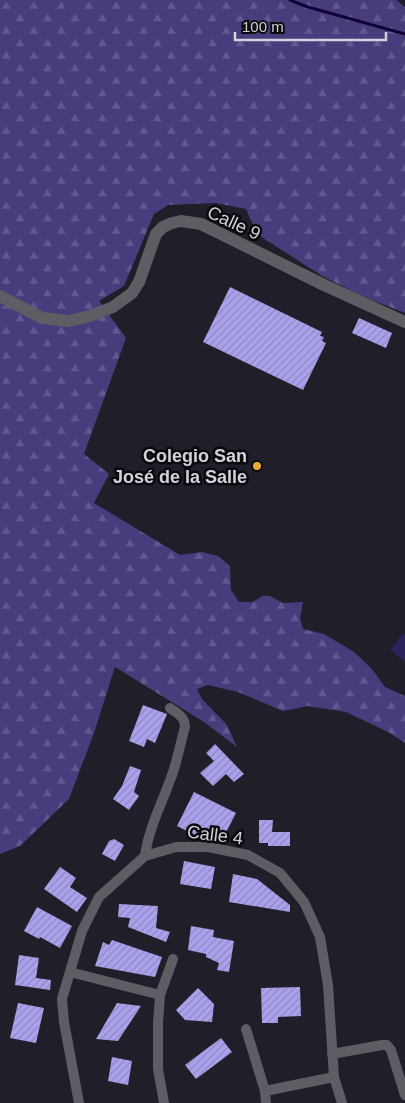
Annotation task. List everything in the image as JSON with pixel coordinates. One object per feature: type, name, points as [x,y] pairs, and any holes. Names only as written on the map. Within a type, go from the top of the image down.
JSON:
[{"type":"street","name":"Calle 9","points":[[0,296],[42,318],[69,321],[105,310],[132,293],[139,282],[156,234],[163,227],[182,221],[201,224],[324,285],[405,322]]},
{"type":"street","points":[[145,856],[152,827],[174,770],[185,727],[183,718],[170,708]]},
{"type":"street","name":"Calle 4","points":[[79,1103],[64,1022],[62,999],[82,931],[99,896],[145,856],[176,847],[208,847],[248,855],[280,873],[304,902],[320,937],[328,985],[334,1077],[342,1103]]},
{"type":"street","points":[[164,1103],[158,1069],[158,1023],[160,995],[173,959]]},
{"type":"street","points":[[70,972],[160,995]]},
{"type":"street","points":[[246,1029],[265,1091],[266,1103]]},
{"type":"street","points":[[332,1054],[382,1045],[387,1046],[391,1050],[405,1095]]},
{"type":"street","points":[[265,1091],[334,1077]]},
{"type":"green space","points":[[0,0],[396,0],[405,7],[405,313],[362,296],[322,276],[257,234],[246,209],[216,203],[168,205],[154,214],[124,286],[99,301],[126,338],[84,454],[109,474],[94,503],[180,555],[202,552],[218,556],[230,566],[231,590],[239,602],[252,602],[263,596],[270,596],[283,603],[303,602],[300,618],[303,629],[324,634],[354,652],[372,669],[385,687],[405,696],[405,743],[390,733],[346,712],[308,706],[283,711],[238,692],[208,685],[197,689],[202,699],[227,725],[237,747],[204,722],[115,667],[94,733],[69,799],[20,846],[0,854]]},
{"type":"shaded area","points":[[403,633],[405,635],[405,662],[390,650]]},
{"type":"building","points":[[230,287],[322,332],[320,336],[324,337],[322,341],[326,343],[303,390],[203,342]]},
{"type":"building","points":[[359,318],[392,333],[386,348],[352,333]]},
{"type":"building","points":[[143,705],[167,714],[155,743],[147,739],[144,747],[129,741]]},
{"type":"building","points":[[215,744],[244,774],[234,782],[226,774],[213,786],[200,773],[214,761],[206,753]]},
{"type":"building","points":[[130,766],[141,770],[134,792],[139,796],[129,810],[113,799],[122,786]]},
{"type":"building","points":[[194,792],[236,813],[222,840],[205,831],[201,838],[177,826]]},
{"type":"building","points":[[259,820],[273,820],[272,832],[290,832],[290,846],[268,846],[268,843],[259,843]]},
{"type":"building","points":[[114,839],[124,845],[115,861],[102,854],[109,841]]},
{"type":"building","points":[[184,861],[215,867],[211,889],[180,884]]},
{"type":"building","points":[[60,867],[76,878],[70,887],[87,898],[77,912],[44,889]]},
{"type":"building","points":[[233,874],[257,879],[290,905],[290,912],[229,902]]},
{"type":"building","points":[[119,904],[158,906],[156,928],[170,932],[166,942],[128,927],[130,918],[118,917]]},
{"type":"building","points":[[37,907],[72,926],[60,948],[24,931]]},
{"type":"building","points":[[191,926],[214,930],[213,937],[234,941],[229,972],[217,970],[219,963],[206,957],[206,954],[188,950]]},
{"type":"building","points":[[112,940],[162,957],[155,977],[95,966],[103,942],[109,945]]},
{"type":"building","points":[[19,955],[39,958],[36,978],[51,980],[50,990],[15,985]]},
{"type":"building","points":[[300,987],[301,1016],[278,1017],[278,1023],[262,1023],[261,988]]},
{"type":"building","points":[[198,988],[214,1004],[212,1022],[185,1020],[176,1010]]},
{"type":"building","points":[[18,1003],[44,1008],[36,1043],[10,1038]]},
{"type":"building","points":[[117,1003],[141,1006],[118,1041],[96,1039]]},
{"type":"building","points":[[221,1038],[232,1052],[196,1079],[185,1065]]},
{"type":"building","points":[[112,1057],[132,1061],[128,1085],[108,1081]]},
{"type":"waterway","points":[[290,0],[308,7],[405,34]]},
{"type":"place","name":"Colegio San José de la Salle","points":[[257,466]]}]
